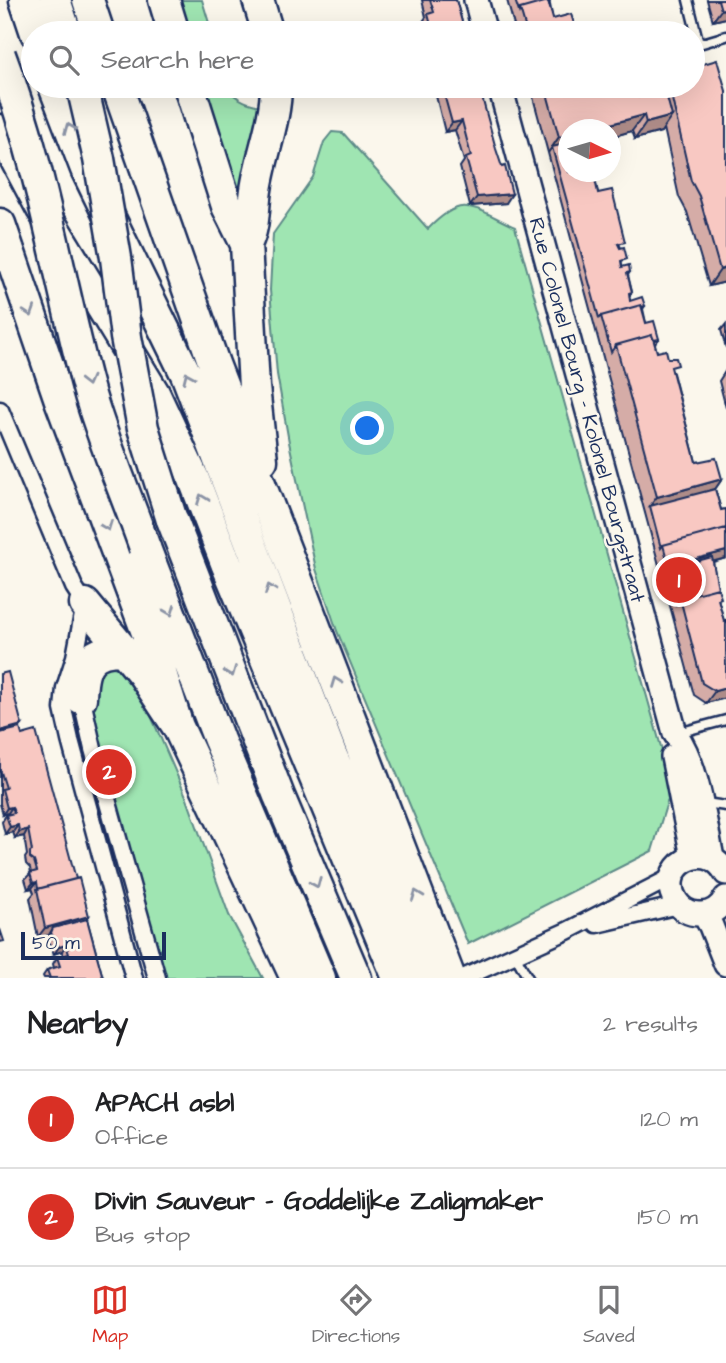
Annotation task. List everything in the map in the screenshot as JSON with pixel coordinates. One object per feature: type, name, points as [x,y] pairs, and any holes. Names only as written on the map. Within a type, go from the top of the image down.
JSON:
[{"type":"highway","points":[[25,0],[32,21]]},
{"type":"highway","points":[[88,0],[95,21]]},
{"type":"highway","points":[[164,0],[170,21]]},
{"type":"highway","points":[[258,0],[264,21]]},
{"type":"highway","points":[[0,55],[16,96],[43,197],[89,391],[145,548],[219,740],[320,978]]},
{"type":"highway","points":[[59,98],[86,169],[195,394],[332,756],[429,974]]},
{"type":"highway","points":[[85,98],[99,159],[116,258],[125,337],[143,428],[172,517],[279,796],[356,978]]},
{"type":"highway","points":[[121,98],[196,313],[266,502],[429,974]]},
{"type":"highway","points":[[193,98],[227,206],[246,244],[254,387],[266,502]]},
{"type":"highway","points":[[246,244],[252,232],[256,189],[276,98]]},
{"type":"highway","points":[[0,130],[42,209],[154,393],[193,477],[226,563],[429,974]]},
{"type":"highway","points":[[0,224],[60,400],[155,654],[178,727],[296,978]]},
{"type":"highway","points":[[85,604],[143,674],[178,727]]},
{"type":"highway","points":[[81,698],[83,672],[88,662],[101,653],[121,650]]},
{"type":"street","points":[[476,0],[482,21]]},
{"type":"street","name":"Rue Colonel Bourg - Kolonel Bourgstraat","points":[[503,98],[675,733],[684,746],[701,803],[710,863]]},
{"type":"street","points":[[0,410],[74,587],[85,604],[75,657],[65,688],[63,709],[134,978]]},
{"type":"street","points":[[75,657],[93,749],[157,978]]},
{"type":"street","name":"Rue Colonel Bourg - Kolonel Bourgstraat","points":[[675,733],[671,749],[710,863]]},
{"type":"street","points":[[429,974],[515,955],[672,877],[680,864],[710,863]]},
{"type":"street","points":[[672,877],[674,897],[679,905],[690,913],[720,906]]},
{"type":"street","points":[[567,931],[679,905]]},
{"type":"street","points":[[720,906],[711,926],[726,964]]},
{"type":"lane","points":[[688,0],[693,21]]},
{"type":"lane","points":[[705,42],[726,36]]},
{"type":"lane","points":[[675,733],[726,720]]},
{"type":"lane","points":[[701,803],[726,806]]},
{"type":"lane","points":[[515,955],[528,978]]},
{"type":"green space","points":[[169,0],[202,0],[208,21],[176,21]]},
{"type":"green space","points":[[201,98],[238,98],[268,107],[239,213]]},
{"type":"green space","points":[[332,132],[343,133],[428,229],[451,210],[460,207],[479,210],[515,227],[672,786],[652,851],[468,944],[337,631],[316,569],[277,374],[270,290],[273,234],[313,177],[324,142]]},
{"type":"green space","points":[[103,665],[122,669],[138,686],[186,796],[229,915],[263,978],[166,978],[90,709],[92,674]]},
{"type":"building","points":[[430,0],[456,0],[462,21],[430,21],[428,14],[434,12]]},
{"type":"building","points":[[515,0],[549,0],[550,3],[548,1],[520,9],[519,12]]},
{"type":"building","points":[[718,0],[726,0],[726,8],[721,10]]},
{"type":"building","points":[[548,1],[553,19],[571,14],[573,21],[524,21],[520,9]]},
{"type":"building","points":[[717,60],[726,91],[726,268],[720,270],[699,196],[691,181],[672,98],[705,98],[705,64]]},
{"type":"building","points":[[445,98],[482,98],[512,194],[477,197],[466,158],[471,156],[462,121],[452,123]]},
{"type":"building","points":[[548,98],[667,98],[672,116],[646,123],[644,115],[621,121],[621,119],[558,119],[558,133]]},
{"type":"building","points":[[558,146],[558,169],[552,147]]},
{"type":"building","points":[[562,182],[596,182],[598,193],[612,190],[625,242],[618,244],[620,248],[624,247],[627,259],[621,261],[622,267],[629,265],[630,272],[627,273],[632,292],[629,293],[630,301],[642,297],[645,306],[599,318]]},
{"type":"building","points":[[641,305],[646,323],[654,321],[659,339],[654,340],[652,335],[616,345],[611,352],[601,316]]},
{"type":"building","points":[[652,335],[657,352],[666,350],[668,358],[676,358],[678,365],[671,367],[696,462],[716,458],[722,479],[657,497],[616,345]]},
{"type":"building","points":[[715,489],[721,510],[726,509],[726,528],[663,545],[661,548],[650,506]]},
{"type":"building","points":[[726,528],[726,551],[669,566],[663,545]]},
{"type":"building","points":[[712,557],[718,588],[680,598],[676,604],[667,569]]},
{"type":"building","points":[[718,588],[721,598],[718,599],[724,621],[726,620],[726,688],[715,691],[702,683],[680,598]]},
{"type":"building","points":[[8,672],[22,725],[0,731],[0,674]]},
{"type":"building","points":[[20,728],[22,735],[36,731],[76,879],[38,889],[37,882],[33,883],[30,873],[37,871],[30,858],[32,851],[28,829],[19,832],[18,825],[10,827],[6,815],[14,813],[12,807],[7,808],[2,789],[6,788],[0,772],[0,733]]},
{"type":"building","points":[[79,878],[89,916],[45,928],[37,889]]},
{"type":"building","points":[[87,919],[103,978],[50,978],[47,970],[60,966],[57,957],[69,954],[66,945],[59,947],[51,933],[53,928]]},
{"type":"place","name":"APACH asbl","points":[[679,580]]},
{"type":"place","name":"Divin Sauveur - Goddelijke Zaligmaker","points":[[109,772]]}]
